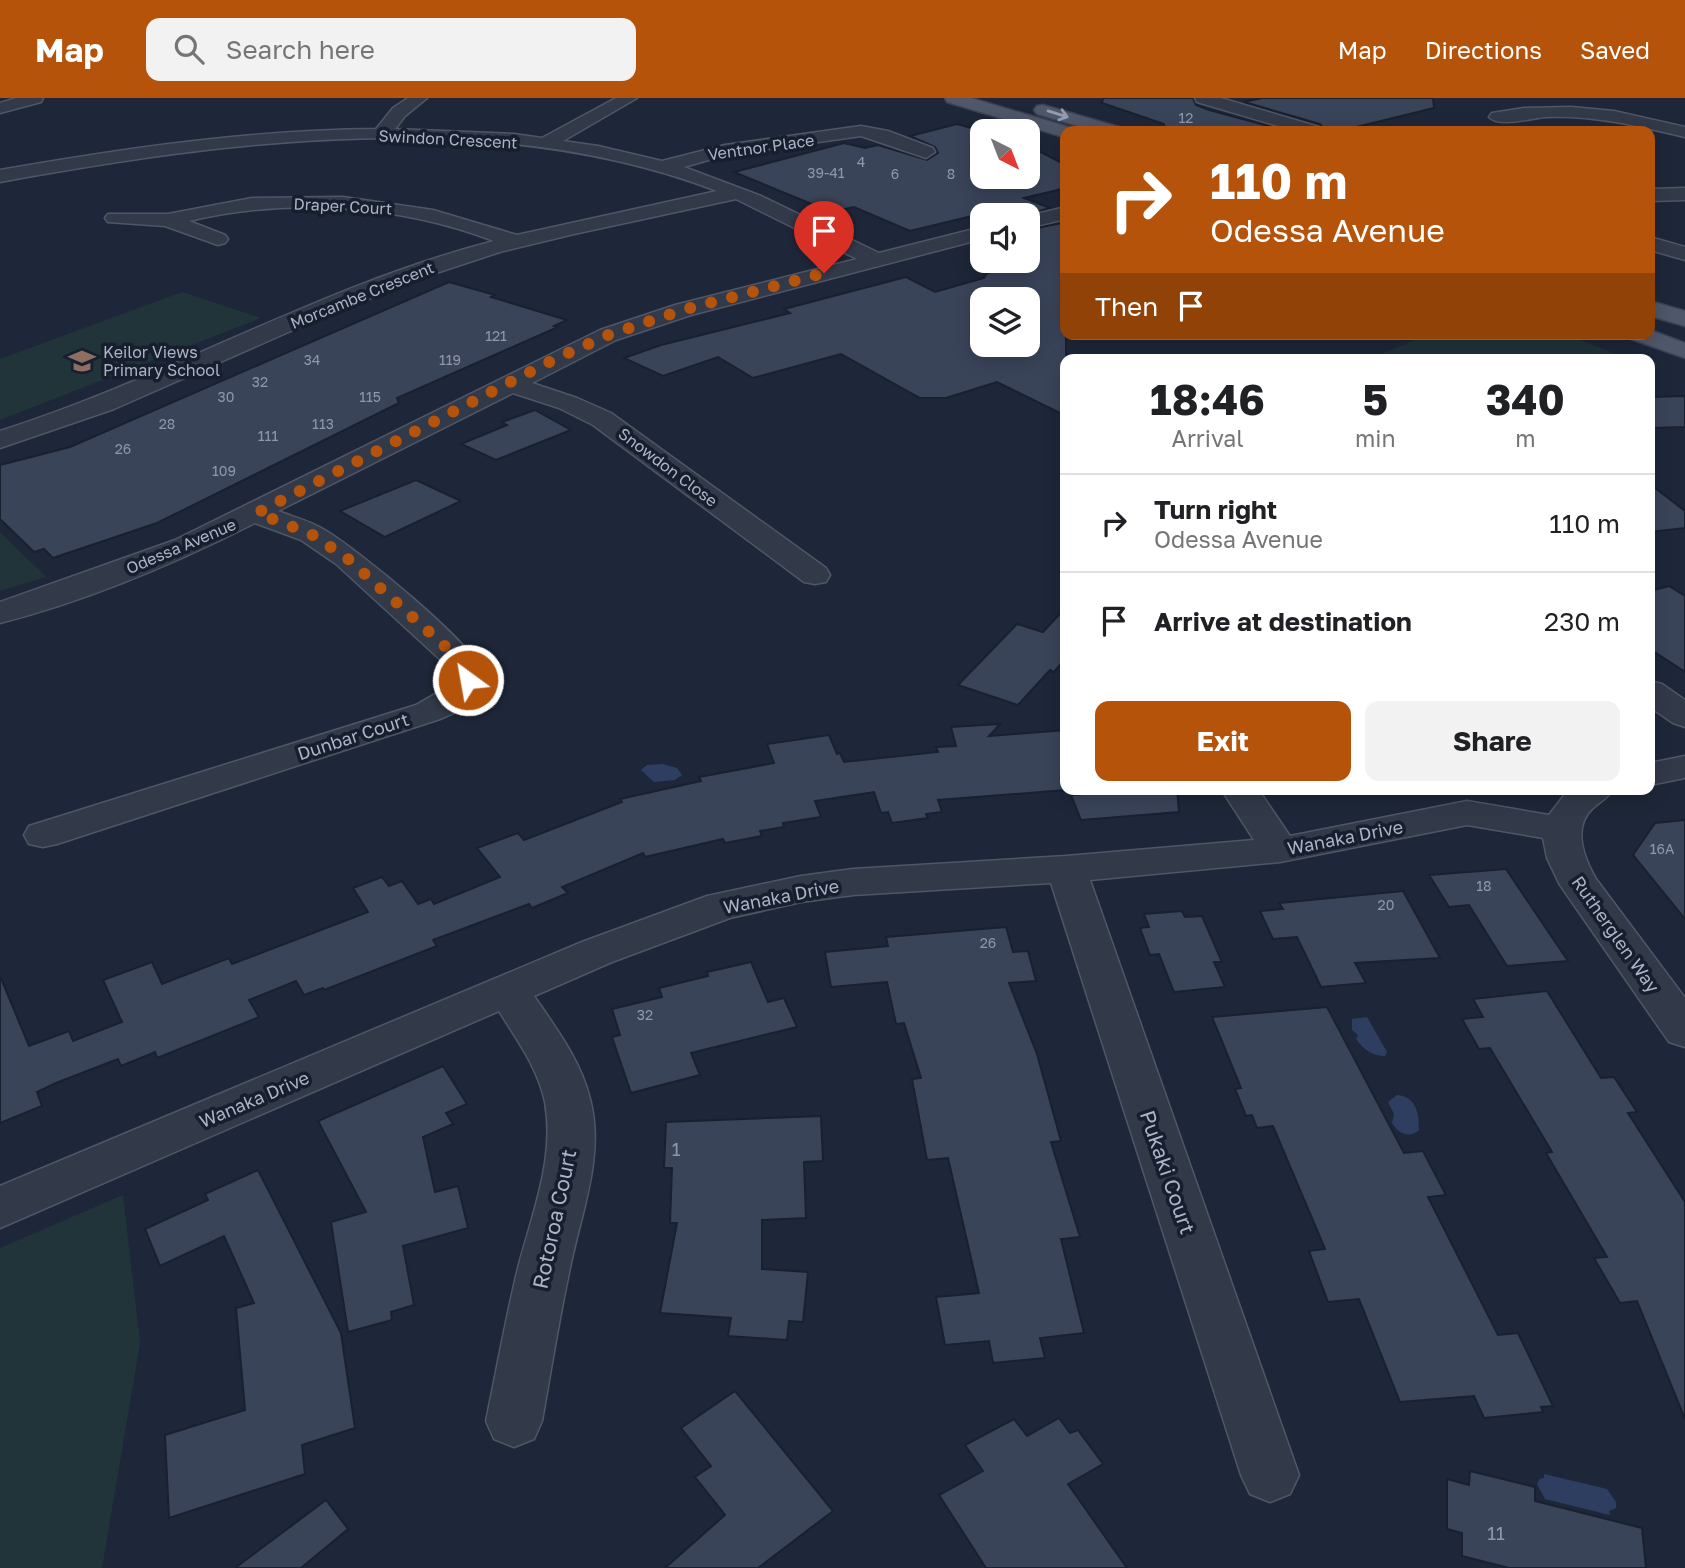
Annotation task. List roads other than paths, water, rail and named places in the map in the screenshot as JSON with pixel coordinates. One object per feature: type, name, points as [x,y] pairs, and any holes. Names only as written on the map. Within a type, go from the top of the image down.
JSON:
[{"type":"main road","points":[[953,98],[1060,130]]},
{"type":"main road","points":[[968,98],[1046,126]]},
{"type":"main road","points":[[1004,98],[1096,126]]},
{"type":"main road","points":[[1655,309],[1685,319]]},
{"type":"main road","points":[[1655,318],[1685,328]]},
{"type":"main road","points":[[1655,340],[1685,351]]},
{"type":"street","points":[[5,104],[36,98]]},
{"type":"street","points":[[381,135],[399,111],[419,98]]},
{"type":"street","points":[[544,144],[629,98]]},
{"type":"street","points":[[1203,98],[1297,126]]},
{"type":"street","points":[[1502,113],[1602,113],[1685,132]]},
{"type":"street","name":"Ventnor Place","points":[[837,117],[854,123],[861,131]]},
{"type":"street","name":"Ventnor Place","points":[[662,167],[711,153],[861,131],[882,135],[926,152]]},
{"type":"street","name":"Swindon Crescent","points":[[0,176],[192,146],[301,137],[432,135],[544,144],[662,167],[737,193],[876,260]]},
{"type":"street","points":[[0,155],[27,171]]},
{"type":"street","name":"Morcambe Crescent","points":[[0,440],[83,412],[400,278],[515,242],[737,193]]},
{"type":"street","points":[[1655,195],[1685,194]]},
{"type":"street","name":"Draper Court","points":[[115,218],[168,220],[196,212],[235,207],[348,204],[435,214],[482,228],[515,242]]},
{"type":"street","points":[[1040,219],[1060,214]]},
{"type":"street","name":"Draper Court","points":[[168,220],[218,239]]},
{"type":"street","name":"Odessa Avenue","points":[[0,613],[142,564],[257,513],[590,343],[654,318],[970,236]]},
{"type":"street","points":[[1655,245],[1685,254]]},
{"type":"street","name":"Snowdon Close","points":[[509,383],[568,402],[602,419],[815,575]]},
{"type":"street","name":"Dunbar Court","points":[[43,835],[428,712],[452,702],[464,691],[468,680],[467,669],[458,658],[347,558],[311,534],[257,513]]},
{"type":"street","points":[[1655,695],[1685,716]]},
{"type":"street","points":[[1655,773],[1685,767]]},
{"type":"street","points":[[1243,795],[1280,850]]},
{"type":"street","points":[[1562,830],[1573,806],[1587,795]]},
{"type":"street","name":"Wanaka Drive","points":[[0,1208],[508,990],[678,921],[756,898],[853,882],[1066,869],[1280,850],[1467,813],[1508,818],[1562,830]]},
{"type":"street","name":"Rutherglen Way","points":[[1562,830],[1563,850],[1569,868],[1685,1031]]},
{"type":"street","name":"Pukaki Court","points":[[1066,869],[1270,1475]]},
{"type":"street","name":"Rotoroa Court","points":[[508,990],[561,1081],[568,1100],[571,1145],[514,1421]]},
{"type":"water","points":[[663,764],[677,768],[682,775],[675,780],[654,782],[641,770],[647,765]]},
{"type":"water","points":[[1367,1017],[1387,1052],[1385,1056],[1368,1051],[1356,1039],[1358,1035],[1352,1030],[1352,1019]]},
{"type":"water","points":[[1397,1095],[1409,1099],[1416,1107],[1419,1130],[1415,1133],[1404,1134],[1392,1123],[1394,1114],[1388,1102]]},
{"type":"water","points":[[1544,1474],[1607,1489],[1616,1502],[1616,1508],[1609,1511],[1610,1515],[1545,1499],[1537,1484],[1544,1478]]},
{"type":"place","name":"Keilor Views Primary School","points":[[82,361]]}]
